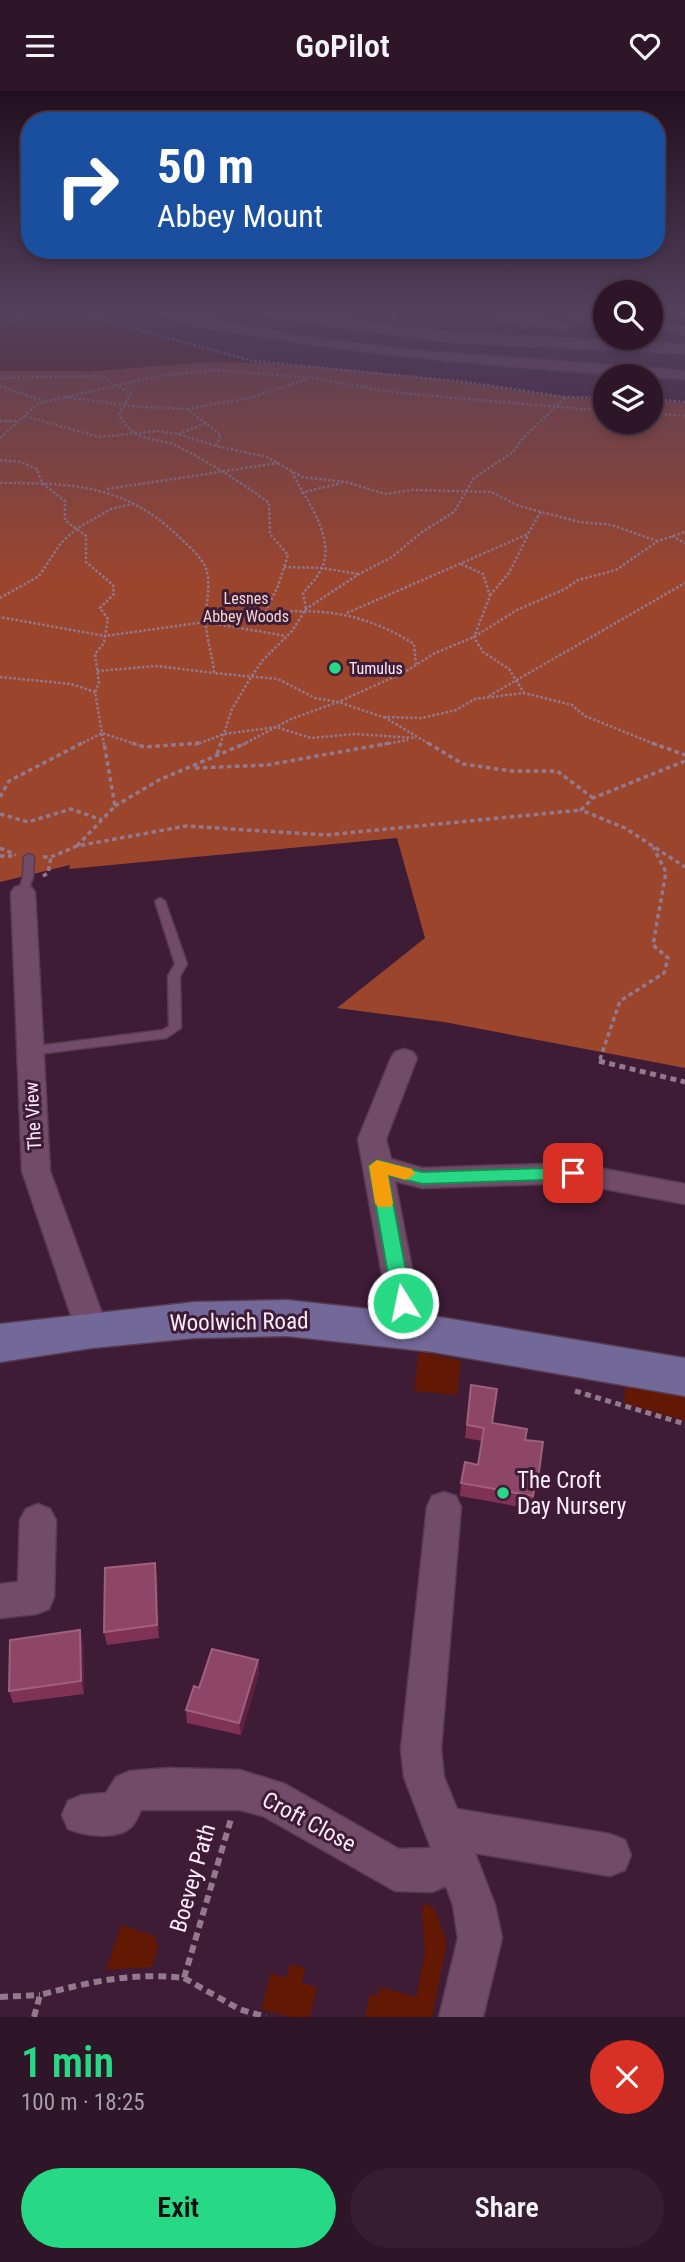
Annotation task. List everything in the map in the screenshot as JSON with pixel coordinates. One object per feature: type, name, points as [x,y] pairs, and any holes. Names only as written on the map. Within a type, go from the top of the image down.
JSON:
[{"type":"main road","name":"Woolwich Road","points":[[0,1343],[92,1330],[195,1320],[287,1318],[408,1331],[685,1377]]},
{"type":"street","name":"The View","points":[[23,892],[36,1171],[92,1330]]},
{"type":"street","points":[[404,1058],[372,1139],[408,1331]]},
{"type":"street","points":[[377,1166],[422,1178],[573,1173],[685,1194]]},
{"type":"street","points":[[444,1507],[421,1749],[424,1777],[474,1905],[480,1938],[461,2017]]},
{"type":"street","points":[[0,1601],[36,1597],[38,1520]]},
{"type":"street","name":"Croft Close","points":[[82,1815],[117,1813],[130,1791],[168,1788],[240,1790],[271,1798],[308,1817],[395,1870],[432,1871],[450,1842]]},
{"type":"street","points":[[450,1842],[610,1855]]},
{"type":"lane","points":[[23,892],[28,877],[29,857]]},
{"type":"lane","points":[[30,1051],[166,1034],[175,1028],[174,976],[181,964],[160,901]]},
{"type":"path","points":[[0,438],[43,402]]},
{"type":"path","points":[[107,402],[187,409],[227,402]]},
{"type":"path","points":[[492,402],[593,410]]},
{"type":"path","points":[[217,754],[232,709],[262,661],[287,636],[306,609],[359,574],[392,557],[422,532],[454,512],[474,478],[513,452],[523,438],[561,402]]},
{"type":"path","points":[[127,404],[119,414],[122,422],[136,433],[149,441],[176,445],[269,503],[270,534],[288,555],[265,613]]},
{"type":"path","points":[[187,409],[221,435],[216,446]]},
{"type":"path","points":[[663,414],[685,416]]},
{"type":"path","points":[[25,416],[99,437],[158,431],[178,434],[216,446],[267,457],[302,477],[346,482],[385,493],[468,489],[491,492],[519,506],[580,521],[612,525],[658,541]]},
{"type":"path","points":[[0,421],[17,421]]},
{"type":"path","points":[[178,434],[206,423]]},
{"type":"path","points":[[0,460],[20,462],[37,469],[42,483],[65,501],[65,520],[86,536],[86,562],[113,586],[114,594],[100,608],[108,619],[104,643],[96,654],[99,683],[95,692],[114,806]]},
{"type":"path","points":[[0,483],[42,483],[106,489],[278,463]]},
{"type":"path","points":[[292,472],[320,531],[326,551],[322,568],[303,593],[306,609]]},
{"type":"path","points":[[301,492],[346,482]]},
{"type":"path","points":[[106,489],[137,502],[168,524],[204,565],[208,600],[205,622],[214,657],[214,673]]},
{"type":"path","points":[[0,599],[39,576],[61,543],[76,529],[111,509],[137,502]]},
{"type":"path","points":[[524,693],[514,681],[509,669],[482,652],[474,637],[490,596],[509,573],[541,511]]},
{"type":"path","points":[[77,846],[114,806],[159,780],[256,739],[291,719],[338,702],[416,665],[435,653],[474,637],[517,610],[565,589],[578,580],[616,570],[658,541],[685,532]]},
{"type":"path","points":[[346,613],[528,534]]},
{"type":"path","points":[[671,536],[685,543]]},
{"type":"path","points":[[461,564],[484,574],[490,596]]},
{"type":"path","points":[[284,567],[322,568],[359,574]]},
{"type":"path","points":[[488,697],[685,583]]},
{"type":"path","points":[[0,617],[105,636],[306,609],[346,613],[394,628],[414,644],[416,665]]},
{"type":"path","points":[[205,622],[287,636]]},
{"type":"path","points":[[97,671],[157,666],[278,679],[315,698],[338,702],[383,717],[415,739],[463,764],[511,771],[557,771],[593,798]]},
{"type":"path","points":[[0,677],[71,684],[95,692]]},
{"type":"path","points":[[383,717],[439,716],[475,699],[524,693],[572,705],[585,716],[605,722],[616,730],[685,755]]},
{"type":"path","points":[[0,797],[9,781],[102,733],[144,747],[195,745],[224,734],[276,727],[311,738],[355,734],[415,739]]},
{"type":"path","points":[[190,768],[267,765],[415,739]]},
{"type":"path","points":[[581,810],[593,798],[685,761]]},
{"type":"path","points":[[0,814],[28,822],[71,809],[102,820]]},
{"type":"path","points":[[29,857],[51,857],[77,846],[186,826],[326,835],[581,810],[625,828],[685,867]]},
{"type":"path","points":[[653,847],[666,872],[653,945],[668,958],[664,973],[620,1001],[599,1062],[685,1081]]},
{"type":"path","points":[[0,848],[19,856],[0,856]]},
{"type":"path","name":"Boevey Path","points":[[184,1978],[240,1790]]},
{"type":"path","points":[[0,1997],[40,1995],[113,1975],[152,1973],[184,1978],[239,2009],[266,2017]]},
{"type":"path","points":[[34,2017],[40,1995]]},
{"type":"shaded area","points":[[419,1351],[461,1361],[457,1395],[414,1391]]},
{"type":"shaded area","points":[[626,1379],[685,1390],[685,1421],[624,1403]]},
{"type":"shaded area","points":[[423,1903],[434,1908],[447,1942],[432,2017],[365,2017],[370,1994],[378,1996],[380,1987],[416,1997],[425,1953]]},
{"type":"shaded area","points":[[121,1925],[157,1937],[155,1943],[159,1944],[152,1967],[106,1970]]},
{"type":"shaded area","points":[[290,1964],[305,1968],[302,1983],[317,1987],[310,2017],[289,2017],[261,2009],[271,1973],[286,1978]]},
{"type":"green space","name":"Lesnes Abbey Woods","points":[[0,402],[593,402],[593,434],[663,434],[663,402],[685,403],[685,1068],[444,1022],[337,1008],[425,938],[397,838],[69,869],[70,865],[0,882]]},
{"type":"building","points":[[471,1385],[497,1389],[492,1423],[527,1429],[525,1440],[543,1442],[533,1496],[461,1483],[465,1462],[478,1465],[484,1428],[467,1425]]},
{"type":"building","points":[[155,1563],[157,1625],[104,1632],[105,1568]]},
{"type":"building","points":[[80,1630],[81,1681],[9,1691],[10,1640]]},
{"type":"building","points":[[212,1649],[258,1660],[239,1723],[186,1710],[194,1686],[199,1688]]},
{"type":"slow traffic","points":[[384,1203],[377,1166],[406,1174]]},
{"type":"place","name":"Tumulus","points":[[335,668]]},
{"type":"place","name":"The Croft Day Nursery","points":[[503,1493]]},
{"type":"route","points":[[403,1303],[377,1166],[422,1178],[573,1173]]}]
